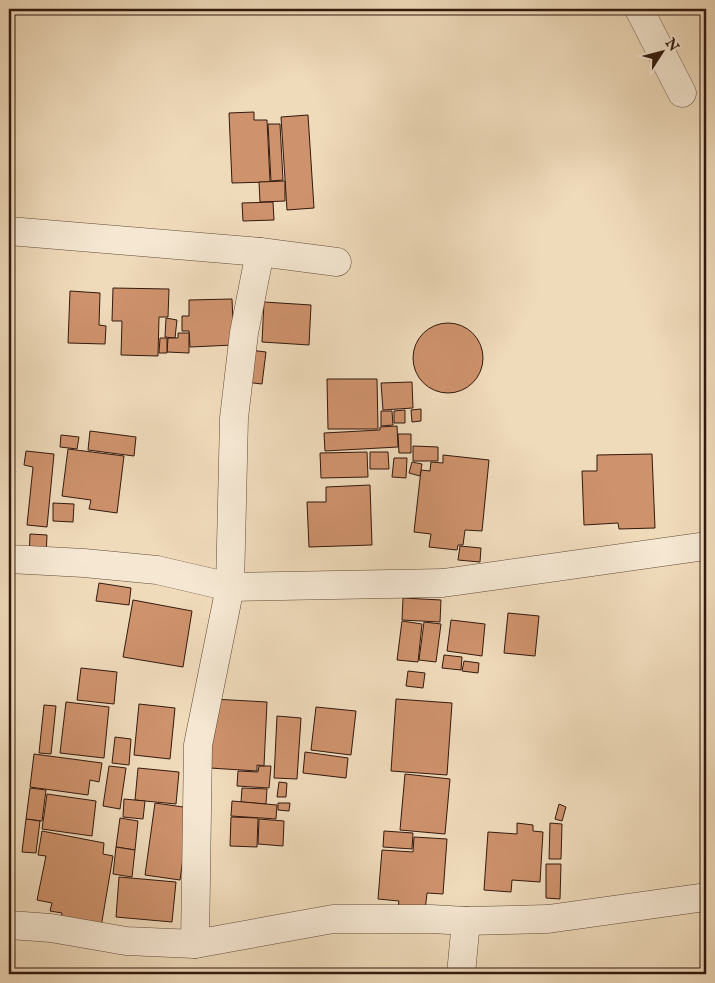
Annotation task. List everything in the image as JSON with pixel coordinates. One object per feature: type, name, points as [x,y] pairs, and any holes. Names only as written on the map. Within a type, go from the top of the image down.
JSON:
[{"type":"street","points":[[639,9],[682,93]]},
{"type":"street","points":[[9,232],[260,252],[337,262]]},
{"type":"street","points":[[195,944],[198,745],[230,587],[234,418],[244,334],[260,252]]},
{"type":"street","points":[[9,559],[84,563],[157,570],[230,587],[443,582],[706,546]]},
{"type":"street","points":[[9,925],[51,928],[126,942],[195,944],[333,919],[548,919],[706,897]]},
{"type":"street","points":[[461,974],[466,920]]},
{"type":"building","points":[[254,112],[254,120],[267,120],[270,182],[232,183],[229,113]]},
{"type":"building","points":[[308,115],[314,208],[287,210],[281,117]]},
{"type":"building","points":[[268,124],[280,124],[283,180],[271,181]]},
{"type":"building","points":[[285,181],[285,201],[260,202],[259,182]]},
{"type":"building","points":[[273,202],[274,220],[243,221],[242,203]]},
{"type":"building","points":[[113,288],[169,289],[168,317],[159,317],[158,356],[121,355],[122,321],[112,321]]},
{"type":"building","points":[[70,291],[100,293],[99,325],[106,326],[105,344],[68,343]]},
{"type":"building","points":[[232,299],[234,345],[190,347],[189,331],[182,331],[182,316],[189,316],[189,300]]},
{"type":"building","points":[[264,302],[311,305],[309,345],[262,342]]},
{"type":"building","points":[[166,318],[177,320],[175,338],[165,337]]},
{"type":"building","points":[[448,323],[461,326],[473,333],[480,345],[483,358],[480,371],[473,383],[461,390],[448,393],[435,390],[423,383],[416,371],[413,358],[416,345],[423,333],[435,326]]},
{"type":"building","points":[[178,333],[189,333],[189,353],[167,352],[168,338],[178,338]]},
{"type":"building","points":[[160,338],[167,338],[167,353],[159,353]]},
{"type":"building","points":[[249,350],[266,352],[262,384],[245,382]]},
{"type":"building","points":[[327,379],[377,379],[378,429],[328,429]]},
{"type":"building","points":[[412,382],[413,408],[383,410],[381,383]]},
{"type":"building","points":[[421,409],[421,421],[412,422],[411,410]]},
{"type":"building","points":[[405,410],[405,423],[394,423],[394,411]]},
{"type":"building","points":[[381,411],[392,411],[393,425],[381,426]]},
{"type":"building","points":[[397,426],[398,447],[325,451],[324,433],[380,430],[380,427]]},
{"type":"building","points":[[90,431],[136,437],[134,456],[88,450]]},
{"type":"building","points":[[398,434],[411,434],[411,453],[399,453]]},
{"type":"building","points":[[61,435],[79,437],[77,449],[60,447]]},
{"type":"building","points":[[413,446],[438,447],[438,461],[413,461]]},
{"type":"building","points":[[68,449],[124,456],[117,513],[89,509],[91,500],[62,496]]},
{"type":"building","points":[[26,451],[54,454],[47,527],[27,525],[33,467],[24,465]]},
{"type":"building","points":[[367,452],[368,477],[321,478],[320,453]]},
{"type":"building","points":[[370,452],[388,452],[389,469],[370,469]]},
{"type":"building","points":[[652,454],[655,528],[619,529],[618,523],[584,525],[582,471],[597,471],[597,455]]},
{"type":"building","points":[[443,455],[489,460],[482,531],[465,530],[463,545],[458,545],[457,550],[429,547],[431,534],[414,532],[421,470],[430,471],[431,462],[443,463]]},
{"type":"building","points":[[394,458],[407,458],[406,478],[392,477]]},
{"type":"building","points":[[412,462],[422,464],[420,476],[409,473]]},
{"type":"building","points":[[370,485],[372,545],[309,547],[307,502],[326,502],[326,487]]},
{"type":"building","points":[[53,503],[74,504],[73,522],[53,521]]},
{"type":"building","points":[[30,534],[47,535],[46,558],[29,557]]},
{"type":"building","points":[[460,546],[481,548],[480,562],[458,560]]},
{"type":"building","points":[[99,583],[131,588],[129,605],[96,601]]},
{"type":"building","points":[[403,598],[441,600],[440,622],[402,620]]},
{"type":"building","points":[[133,600],[192,611],[183,667],[123,657]]},
{"type":"building","points":[[508,613],[539,616],[535,656],[504,653]]},
{"type":"building","points":[[451,620],[485,624],[482,656],[447,651]]},
{"type":"building","points":[[402,621],[422,624],[418,662],[397,660]]},
{"type":"building","points":[[424,622],[441,624],[436,662],[419,660]]},
{"type":"building","points":[[444,655],[462,657],[461,670],[442,668]]},
{"type":"building","points":[[464,661],[479,663],[478,673],[462,671]]},
{"type":"building","points":[[81,668],[117,672],[114,704],[77,700]]},
{"type":"building","points":[[408,671],[425,673],[423,688],[406,686]]},
{"type":"building","points":[[213,699],[267,702],[264,766],[257,765],[257,771],[210,768]]},
{"type":"building","points":[[396,699],[452,703],[447,775],[391,771]]},
{"type":"building","points":[[66,702],[109,707],[104,758],[60,753]]},
{"type":"building","points":[[139,704],[175,708],[170,759],[134,755]]},
{"type":"building","points":[[44,705],[56,706],[51,754],[39,753]]},
{"type":"building","points":[[316,707],[356,711],[351,755],[311,750]]},
{"type":"building","points":[[277,716],[301,718],[297,779],[274,778]]},
{"type":"building","points":[[115,737],[131,739],[129,765],[112,763]]},
{"type":"building","points":[[305,752],[348,758],[346,778],[303,773]]},
{"type":"building","points":[[34,754],[102,763],[99,782],[90,780],[88,795],[30,787]]},
{"type":"building","points":[[109,766],[126,768],[120,809],[103,806]]},
{"type":"building","points":[[259,766],[271,766],[269,788],[237,786],[238,771],[258,772]]},
{"type":"building","points":[[138,768],[179,772],[176,804],[135,800]]},
{"type":"building","points":[[405,774],[450,779],[445,834],[400,830]]},
{"type":"building","points":[[279,782],[287,783],[286,797],[277,797]]},
{"type":"building","points":[[30,788],[46,790],[42,821],[26,819]]},
{"type":"building","points":[[242,788],[267,789],[266,804],[241,802]]},
{"type":"building","points":[[47,794],[96,801],[92,836],[42,829]]},
{"type":"building","points":[[124,799],[145,801],[143,819],[123,817]]},
{"type":"building","points":[[232,801],[277,805],[276,819],[231,816]]},
{"type":"building","points":[[155,803],[190,808],[180,880],[145,875]]},
{"type":"building","points":[[278,803],[290,803],[289,811],[278,810]]},
{"type":"building","points":[[559,804],[566,807],[562,821],[555,819]]},
{"type":"building","points":[[231,817],[258,818],[257,847],[230,846]]},
{"type":"building","points":[[120,818],[138,821],[135,850],[116,847]]},
{"type":"building","points":[[26,819],[40,821],[36,853],[22,852]]},
{"type":"building","points":[[259,819],[284,821],[283,846],[258,844]]},
{"type":"building","points":[[517,823],[533,825],[533,831],[543,832],[540,882],[512,880],[511,892],[484,890],[488,832],[517,834]]},
{"type":"building","points":[[550,823],[562,824],[561,859],[549,859]]},
{"type":"building","points":[[42,831],[104,843],[103,854],[113,856],[100,933],[60,925],[62,913],[50,911],[52,903],[37,900],[46,856],[38,855]]},
{"type":"building","points":[[384,831],[413,833],[412,849],[383,847]]},
{"type":"building","points":[[414,837],[447,839],[443,894],[427,893],[425,911],[398,908],[399,901],[378,899],[382,850],[413,852]]},
{"type":"building","points":[[116,847],[135,850],[132,877],[113,874]]},
{"type":"building","points":[[546,864],[561,864],[560,899],[546,898]]},
{"type":"building","points":[[119,877],[176,882],[172,922],[116,917]]}]
